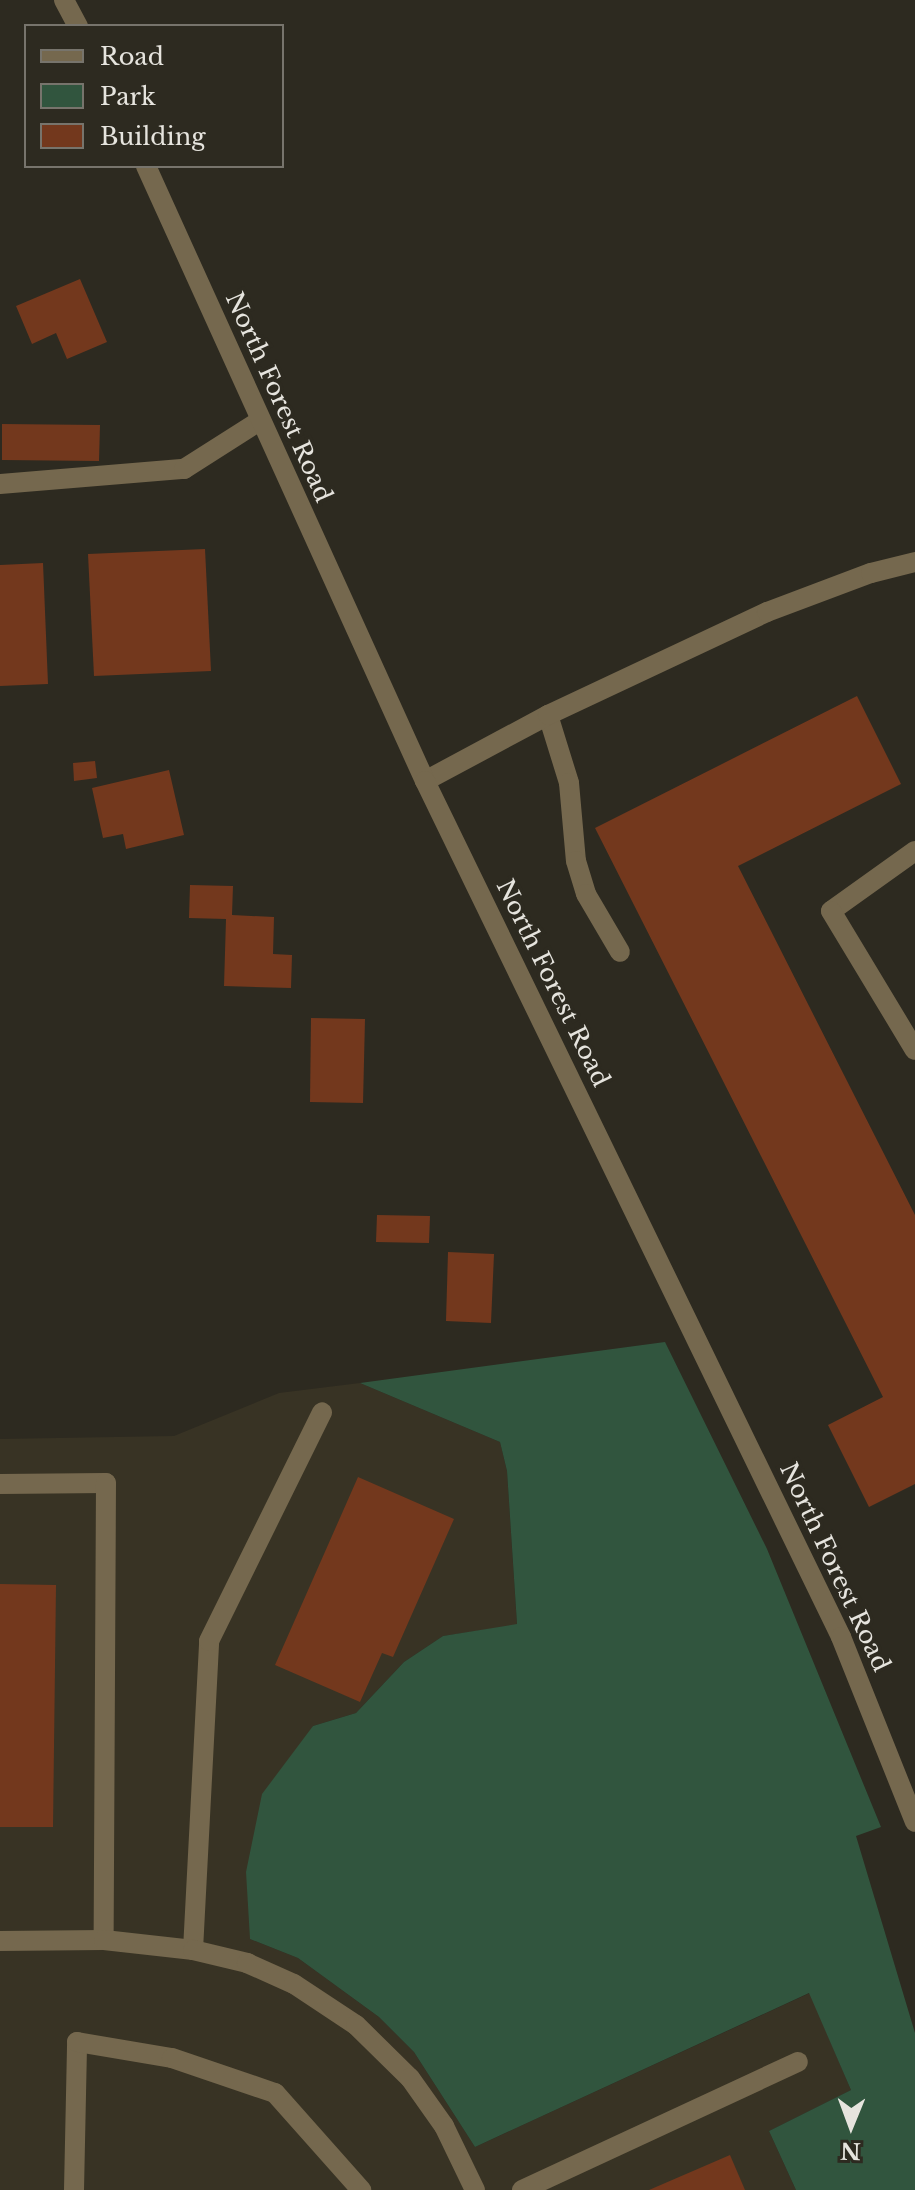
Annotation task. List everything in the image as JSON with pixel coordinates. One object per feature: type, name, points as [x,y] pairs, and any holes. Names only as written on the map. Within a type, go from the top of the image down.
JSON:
[{"type":"street","points":[[64,0],[77,24]]},
{"type":"street","name":"North Forest Road","points":[[147,168],[425,781],[841,1637],[915,1822]]},
{"type":"street","points":[[0,484],[184,469],[261,420]]},
{"type":"street","points":[[425,781],[548,715],[767,612],[871,573],[915,562]]},
{"type":"street","points":[[548,715],[569,783],[576,861],[586,894],[620,952]]},
{"type":"street","points":[[912,860],[831,911],[915,1050]]},
{"type":"street","points":[[193,1950],[209,1641],[322,1412]]},
{"type":"street","points":[[0,1484],[106,1483],[104,1940]]},
{"type":"street","points":[[0,1941],[104,1940],[193,1950],[273,1974],[356,2025],[429,2104],[475,2190]]},
{"type":"street","points":[[74,2190],[77,2042],[172,2058],[275,2093],[361,2190]]},
{"type":"street","points":[[522,2190],[798,2062]]},
{"type":"shaded area","points":[[360,1383],[500,1442],[507,1471],[517,1625],[443,1636],[404,1662],[356,1713],[313,1726],[250,1939],[298,1958],[379,2017],[414,2052],[475,2147],[810,1993],[851,2090],[769,2131],[796,2190],[0,2190],[0,1439],[174,1436],[279,1393]]},
{"type":"green space","points":[[665,1342],[767,1549],[881,1827],[856,1836],[915,2033],[915,2190],[796,2190],[769,2131],[851,2090],[809,1993],[475,2147],[414,2052],[379,2017],[298,1958],[250,1939],[246,1872],[262,1794],[313,1726],[356,1713],[404,1662],[443,1636],[517,1624],[507,1471],[500,1442],[360,1383]]},
{"type":"building","points":[[80,279],[107,342],[67,359],[56,333],[32,344],[16,306]]},
{"type":"building","points":[[2,424],[100,425],[99,461],[2,460]]},
{"type":"building","points":[[205,549],[211,671],[94,676],[88,554]]},
{"type":"building","points":[[43,563],[48,684],[0,686],[0,565]]},
{"type":"building","points":[[857,696],[901,784],[738,866],[915,1215],[915,1484],[869,1507],[828,1425],[883,1397],[595,828]]},
{"type":"building","points":[[95,761],[97,778],[74,781],[73,763]]},
{"type":"building","points":[[169,770],[184,835],[126,849],[123,834],[103,838],[92,788]]},
{"type":"building","points":[[190,885],[233,886],[232,915],[274,917],[273,954],[292,955],[291,988],[224,986],[226,919],[189,918]]},
{"type":"building","points":[[311,1018],[365,1019],[363,1103],[310,1102]]},
{"type":"building","points":[[377,1215],[430,1216],[429,1243],[376,1242]]},
{"type":"building","points":[[448,1252],[494,1254],[491,1323],[446,1321]]},
{"type":"building","points":[[358,1477],[454,1519],[393,1657],[382,1653],[360,1702],[275,1665]]},
{"type":"building","points":[[0,1584],[56,1585],[53,1827],[0,1827]]},
{"type":"building","points":[[730,2155],[745,2190],[649,2190]]}]
